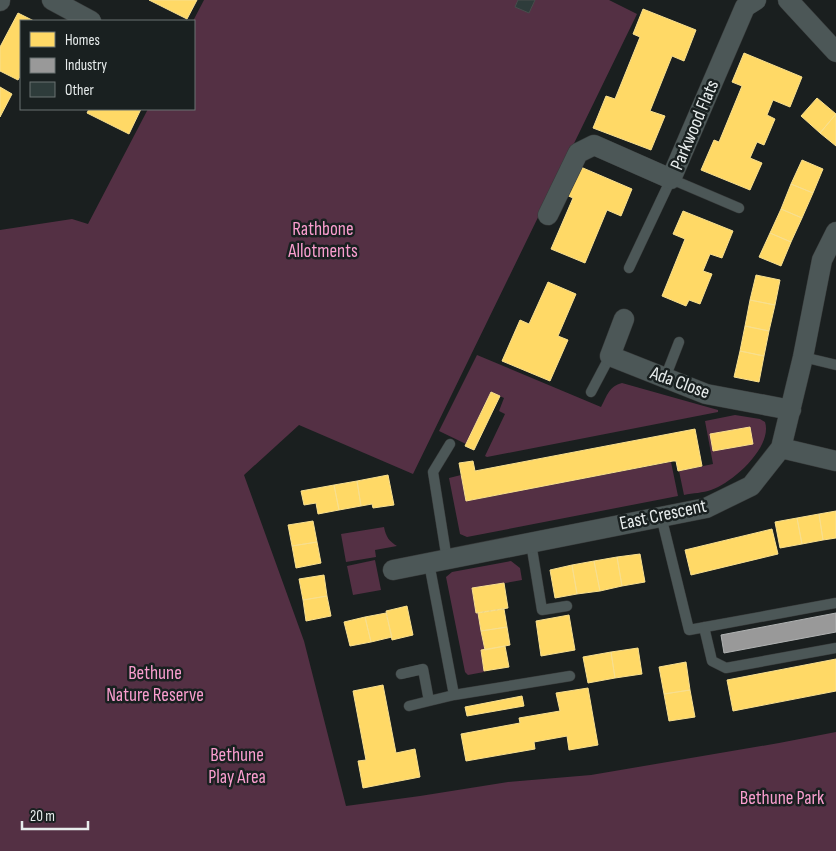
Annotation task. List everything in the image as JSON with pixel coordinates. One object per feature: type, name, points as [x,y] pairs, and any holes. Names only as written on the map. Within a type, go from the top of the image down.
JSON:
[{"type":"street","points":[[52,0],[89,20]]},
{"type":"street","name":"Parkwood Flats","points":[[548,215],[578,153],[594,145],[671,179],[745,7],[756,0]]},
{"type":"street","points":[[788,0],[835,49]]},
{"type":"street","name":"East Crescent","points":[[393,570],[706,508],[751,486],[781,448],[803,358],[822,260],[836,232]]},
{"type":"street","points":[[610,356],[624,319]]},
{"type":"street","name":"Ada Close","points":[[610,356],[706,394],[791,410]]},
{"type":"street","points":[[781,448],[836,462]]},
{"type":"lane","points":[[629,268],[671,179],[739,208]]},
{"type":"lane","points":[[665,378],[679,342]]},
{"type":"lane","points":[[591,392],[610,356]]},
{"type":"lane","points":[[803,358],[836,365]]},
{"type":"lane","points":[[450,444],[434,472],[438,561],[454,696]]},
{"type":"lane","points":[[660,516],[689,630],[836,603]]},
{"type":"lane","points":[[531,543],[542,610],[567,606]]},
{"type":"lane","points":[[704,627],[712,661],[726,668],[836,648]]},
{"type":"lane","points":[[401,674],[423,669],[429,701]]},
{"type":"lane","points":[[409,706],[454,696],[570,676]]},
{"type":"green space","points":[[204,0],[609,0],[637,14],[413,474],[299,425],[244,475],[304,641],[346,806],[508,782],[591,775],[836,732],[836,851],[0,851],[0,230],[72,219],[88,224],[147,110],[195,110],[194,20]]},
{"type":"green space","points":[[477,355],[601,407],[611,389],[622,383],[718,410],[718,412],[487,457],[485,456],[505,414],[499,411],[504,398],[491,392],[466,444],[439,431]]},
{"type":"green space","points":[[735,415],[760,419],[765,422],[766,432],[757,453],[739,472],[720,486],[708,491],[684,495],[679,471],[713,464],[705,421]]},
{"type":"green space","points":[[671,462],[678,496],[467,537],[460,534],[449,478],[461,475],[466,501]]},
{"type":"green space","points":[[384,527],[388,538],[397,546],[375,550],[376,557],[346,562],[341,534]]},
{"type":"green space","points":[[375,560],[381,590],[353,595],[347,566]]},
{"type":"green space","points":[[511,561],[520,568],[522,580],[472,589],[485,650],[481,651],[484,672],[468,675],[465,672],[446,577],[452,572]]},
{"type":"building: Homes","points":[[149,0],[197,0],[187,19]]},
{"type":"building: Homes","points":[[643,9],[696,30],[684,61],[672,56],[650,111],[665,116],[651,150],[593,128],[606,96],[615,99],[640,37],[633,34]]},
{"type":"building: Homes","points":[[18,13],[32,20],[20,20],[20,77],[18,80],[0,71],[0,47]]},
{"type":"building: Homes","points":[[744,53],[802,77],[790,107],[773,100],[767,115],[775,119],[764,145],[757,142],[750,158],[762,163],[750,190],[701,170],[714,140],[719,142],[742,86],[732,82]]},
{"type":"building: Homes","points":[[0,87],[12,94],[0,117]]},
{"type":"building: Homes","points":[[817,98],[836,114],[820,133],[801,116]]},
{"type":"building: Homes","points":[[88,110],[141,110],[129,134],[87,113]]},
{"type":"building: Homes","points":[[836,114],[836,146],[820,133]]},
{"type":"building: Homes","points":[[802,160],[823,169],[813,193],[791,184]]},
{"type":"building: Homes","points":[[576,165],[632,189],[621,216],[607,210],[585,263],[551,249],[573,198],[564,194]]},
{"type":"building: Homes","points":[[791,184],[813,193],[802,218],[781,209]]},
{"type":"building: Homes","points":[[781,209],[802,218],[791,242],[770,233]]},
{"type":"building: Homes","points":[[683,211],[733,231],[722,258],[710,254],[703,271],[712,274],[700,304],[689,300],[686,306],[662,296],[685,239],[673,234]]},
{"type":"building: Homes","points":[[770,233],[791,242],[781,266],[759,257]]},
{"type":"building: Homes","points":[[756,275],[780,280],[775,305],[750,300]]},
{"type":"building: Homes","points":[[548,282],[576,294],[558,336],[568,340],[550,381],[502,361],[520,320],[529,324]]},
{"type":"building: Homes","points":[[750,300],[775,305],[769,331],[745,326]]},
{"type":"building: Homes","points":[[745,326],[769,331],[764,356],[740,351]]},
{"type":"building: Homes","points":[[740,351],[764,356],[759,382],[734,377]]},
{"type":"building: Homes","points":[[491,392],[500,396],[474,450],[465,446]]},
{"type":"building: Homes","points":[[750,427],[753,444],[713,451],[710,434]]},
{"type":"building: Homes","points":[[695,429],[702,466],[678,471],[676,461],[673,461],[466,501],[459,463],[473,461],[475,471]]},
{"type":"building: Homes","points":[[388,475],[394,505],[373,508],[372,504],[361,506],[357,481]]},
{"type":"building: Homes","points":[[357,481],[361,506],[339,510],[334,485]]},
{"type":"building: Homes","points":[[334,485],[339,510],[318,514],[316,503],[304,505],[301,491]]},
{"type":"building: Homes","points":[[836,511],[836,538],[823,540],[819,514]]},
{"type":"building: Homes","points":[[819,514],[823,540],[802,544],[797,518]]},
{"type":"building: Homes","points":[[797,518],[802,544],[780,548],[775,522]]},
{"type":"building: Homes","points":[[313,521],[317,542],[292,546],[288,525]]},
{"type":"building: Homes","points":[[772,529],[778,554],[691,575],[685,550]]},
{"type":"building: Homes","points":[[317,542],[321,563],[296,568],[292,546]]},
{"type":"building: Homes","points":[[640,554],[645,582],[622,586],[617,557]]},
{"type":"building: Homes","points":[[617,557],[622,586],[600,591],[594,561]]},
{"type":"building: Homes","points":[[594,561],[600,591],[577,594],[572,565]]},
{"type":"building: Homes","points":[[572,565],[577,594],[555,598],[550,570]]},
{"type":"building: Homes","points":[[324,575],[327,596],[303,600],[299,579]]},
{"type":"building: Homes","points":[[504,583],[508,608],[476,613],[472,588]]},
{"type":"building: Homes","points":[[327,596],[331,616],[306,621],[303,600]]},
{"type":"building: Homes","points":[[407,606],[413,635],[392,640],[386,611]]},
{"type":"building: Homes","points":[[504,609],[507,627],[481,631],[478,613]]},
{"type":"building: Homes","points":[[386,613],[392,637],[371,642],[365,617]]},
{"type":"building: Homes","points":[[569,615],[575,650],[541,656],[536,621]]},
{"type":"building: Homes","points":[[365,617],[371,642],[350,646],[344,622]]},
{"type":"building: Homes","points":[[507,627],[510,645],[485,650],[481,631]]},
{"type":"building: Homes","points":[[505,646],[509,667],[484,671],[481,650]]},
{"type":"building: Homes","points":[[638,648],[642,674],[615,678],[611,652]]},
{"type":"building: Homes","points":[[611,652],[615,678],[588,683],[583,657]]},
{"type":"building: Homes","points":[[836,659],[836,691],[733,711],[727,680]]},
{"type":"building: Homes","points":[[686,662],[690,690],[664,694],[659,667]]},
{"type":"building: Homes","points":[[383,685],[396,753],[415,749],[420,777],[363,788],[358,761],[366,760],[353,691]]},
{"type":"building: Homes","points":[[588,688],[598,745],[569,750],[567,736],[534,742],[535,749],[466,761],[461,734],[520,723],[519,718],[560,711],[556,693]]},
{"type":"building: Homes","points":[[690,690],[695,717],[669,721],[664,694]]},
{"type":"building: Homes","points":[[522,696],[524,706],[467,716],[465,707]]},
{"type":"building: Industry","points":[[836,613],[836,632],[724,653],[721,635]]},
{"type":"building: Other","points":[[518,0],[535,0],[529,13],[515,7]]},
{"type":"park label","name":"Rathbone Allotments","points":[[323,240]]},
{"type":"park label","name":"Bethune Nature Reserve","points":[[155,684]]},
{"type":"park label","name":"Bethune Play Area","points":[[237,766]]},
{"type":"park label","name":"Bethune Park","points":[[782,798]]}]
